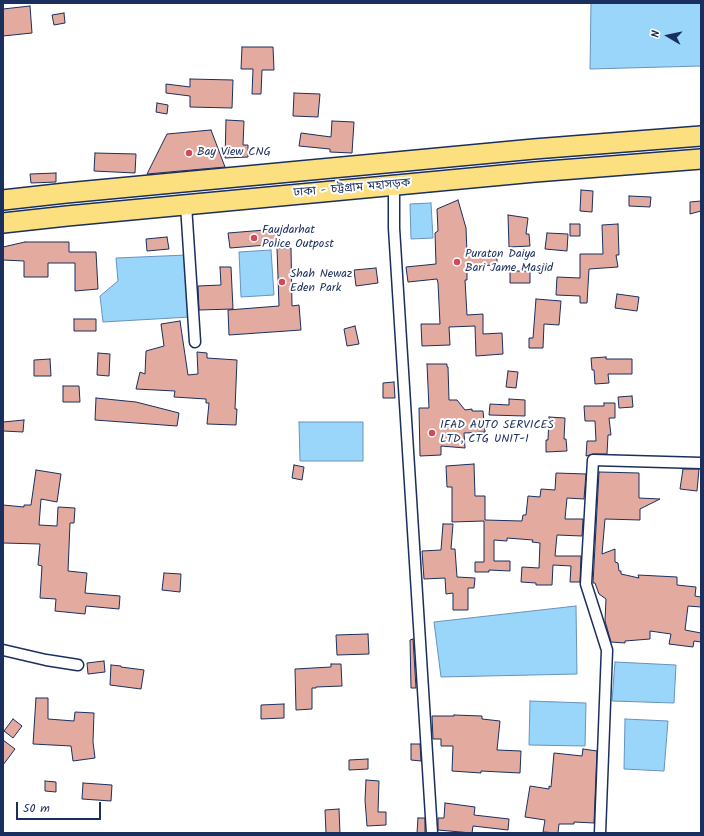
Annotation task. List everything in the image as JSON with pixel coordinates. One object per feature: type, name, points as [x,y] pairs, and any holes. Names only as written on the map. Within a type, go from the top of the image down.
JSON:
[{"type":"highway","name":"ঢাকা - চট্টগ্রাম মহাসড়ক","points":[[3,200],[526,150],[701,136]]},
{"type":"highway","name":"ঢাকা - চট্টগ্রাম মহাসড়ক","points":[[3,223],[186,205],[701,159]]},
{"type":"street","points":[[394,186],[394,228],[432,833]]},
{"type":"street","points":[[186,205],[195,342]]},
{"type":"street","points":[[600,833],[607,650],[586,584],[593,460],[701,463]]},
{"type":"street","points":[[3,650],[46,660],[78,665]]},
{"type":"water","points":[[591,3],[701,3],[701,66],[590,69]]},
{"type":"water","points":[[431,203],[433,238],[411,239],[410,204]]},
{"type":"water","points":[[271,250],[274,295],[241,297],[239,252]]},
{"type":"water","points":[[187,255],[190,317],[103,322],[100,296],[118,281],[116,258]]},
{"type":"water","points":[[299,422],[363,422],[363,461],[300,461]]},
{"type":"water","points":[[576,606],[577,674],[441,677],[434,622]]},
{"type":"water","points":[[615,662],[676,665],[674,703],[612,701]]},
{"type":"water","points":[[530,701],[586,703],[585,746],[529,745]]},
{"type":"water","points":[[625,719],[668,721],[664,771],[624,769]]},
{"type":"building","points":[[30,6],[32,33],[3,36],[3,9]]},
{"type":"building","points":[[64,13],[65,23],[54,25],[52,15]]},
{"type":"building","points":[[242,47],[273,47],[274,70],[262,70],[261,94],[252,94],[253,69],[241,69]]},
{"type":"building","points":[[190,79],[233,80],[232,108],[190,107],[190,96],[166,93],[166,84],[190,87]]},
{"type":"building","points":[[294,93],[320,94],[318,117],[293,116]]},
{"type":"building","points":[[157,103],[168,105],[167,114],[156,112]]},
{"type":"building","points":[[226,120],[244,121],[243,145],[248,145],[248,157],[225,158]]},
{"type":"building","points":[[332,121],[354,122],[352,153],[330,152],[330,149],[299,146],[301,133],[331,137]]},
{"type":"building","name":"Bay View CNG","points":[[211,130],[225,167],[147,174],[167,134]]},
{"type":"building","points":[[95,153],[136,154],[135,173],[94,171]]},
{"type":"building","points":[[56,173],[56,182],[31,183],[30,174]]},
{"type":"building","points":[[581,190],[593,191],[592,212],[580,211]]},
{"type":"building","points":[[629,196],[651,197],[650,207],[629,206]]},
{"type":"building","points":[[458,200],[466,228],[467,253],[497,253],[497,265],[467,266],[467,280],[465,280],[467,315],[483,314],[483,334],[502,333],[503,354],[476,356],[475,326],[449,327],[450,345],[422,346],[421,324],[440,324],[438,283],[437,279],[408,282],[406,267],[436,264],[435,233],[438,231],[437,209]]},
{"type":"building","points":[[701,201],[701,211],[690,214],[690,202]]},
{"type":"building","points":[[508,215],[528,218],[526,234],[529,234],[530,246],[509,247]]},
{"type":"building","points":[[570,224],[580,224],[580,236],[570,236]]},
{"type":"building","points":[[618,224],[619,255],[616,255],[618,267],[589,269],[587,303],[580,303],[580,296],[556,295],[557,277],[580,278],[580,254],[603,254],[602,225]]},
{"type":"building","name":"Faujdarhat Police Outpost","points":[[278,229],[279,244],[230,248],[228,233]]},
{"type":"building","points":[[547,233],[568,234],[567,251],[545,249]]},
{"type":"building","points":[[167,237],[169,249],[147,251],[146,239]]},
{"type":"building","points":[[25,242],[69,242],[69,252],[96,252],[98,289],[75,291],[75,263],[48,263],[48,277],[24,277],[24,261],[3,260],[3,247]]},
{"type":"building","points":[[277,248],[291,248],[292,306],[299,305],[301,330],[229,335],[228,310],[279,306]]},
{"type":"building","points":[[220,267],[231,267],[233,309],[199,310],[198,286],[221,285]]},
{"type":"building","points":[[376,268],[378,283],[356,286],[354,270]]},
{"type":"building","points":[[510,271],[530,271],[530,283],[510,283]]},
{"type":"building","points":[[617,294],[639,297],[637,311],[615,308]]},
{"type":"building","points":[[536,299],[561,301],[559,325],[544,324],[543,348],[529,348],[529,338],[533,338]]},
{"type":"building","points":[[74,319],[96,319],[96,331],[74,331]]},
{"type":"building","points":[[180,321],[188,375],[198,374],[197,352],[207,353],[207,358],[237,360],[235,409],[237,409],[236,425],[207,424],[209,403],[206,403],[206,399],[174,397],[175,391],[136,389],[140,372],[145,374],[146,351],[164,346],[161,324]]},
{"type":"building","points":[[355,326],[359,344],[347,346],[344,329]]},
{"type":"building","points":[[98,353],[110,354],[109,376],[97,375]]},
{"type":"building","points":[[606,357],[606,359],[632,359],[632,374],[608,374],[609,383],[595,384],[591,358]]},
{"type":"building","points":[[50,359],[51,376],[34,376],[34,360]]},
{"type":"building","points":[[427,364],[447,364],[449,400],[457,400],[465,410],[472,409],[472,411],[483,411],[485,432],[464,433],[465,448],[441,446],[441,455],[420,456],[419,408],[429,408]]},
{"type":"building","points":[[508,371],[518,372],[516,388],[506,387]]},
{"type":"building","points":[[394,382],[395,398],[383,398],[383,383]]},
{"type":"building","points":[[63,386],[79,386],[80,402],[63,402]]},
{"type":"building","points":[[632,396],[633,407],[619,408],[618,397]]},
{"type":"building","points":[[96,398],[136,402],[179,413],[177,426],[95,420]]},
{"type":"building","points":[[509,399],[525,400],[525,416],[489,415],[490,404],[509,405]]},
{"type":"building","points":[[604,403],[615,403],[615,418],[609,418],[611,435],[608,435],[607,454],[593,454],[586,456],[587,441],[596,441],[595,421],[585,421],[584,406],[604,406]]},
{"type":"building","points":[[549,417],[565,418],[564,439],[566,439],[567,451],[546,452]]},
{"type":"building","points":[[24,420],[23,432],[3,431],[3,422]]},
{"type":"building","points":[[474,464],[475,496],[485,496],[485,520],[522,521],[523,515],[526,515],[528,496],[540,497],[541,489],[555,490],[556,473],[586,474],[584,499],[567,498],[565,519],[583,519],[582,536],[557,535],[555,556],[581,556],[580,582],[570,582],[571,566],[553,565],[552,585],[536,585],[536,583],[521,582],[522,567],[539,568],[540,543],[532,542],[533,540],[507,538],[507,541],[494,540],[494,561],[510,561],[510,571],[489,570],[489,572],[475,572],[475,562],[484,562],[484,521],[452,522],[452,487],[447,487],[446,466]]},
{"type":"building","points":[[294,465],[304,467],[302,480],[292,478]]},
{"type":"building","points":[[683,469],[699,469],[697,491],[680,489]]},
{"type":"building","points":[[36,470],[61,474],[57,502],[41,499],[39,525],[57,526],[58,507],[75,508],[74,523],[70,523],[68,571],[87,573],[85,593],[120,596],[119,609],[86,606],[85,614],[55,611],[56,599],[40,598],[42,566],[38,565],[40,544],[3,543],[3,505],[24,507],[24,505],[31,505]]},
{"type":"building","points":[[599,472],[639,473],[639,498],[660,499],[640,509],[640,520],[605,519],[602,554],[615,549],[615,562],[618,563],[621,574],[639,578],[638,575],[677,577],[677,585],[696,587],[695,596],[701,597],[701,607],[688,606],[685,630],[701,633],[701,642],[694,641],[693,647],[669,644],[671,634],[650,631],[650,639],[625,641],[625,643],[611,642],[605,621],[606,599],[599,594],[595,583],[593,583]]},
{"type":"building","points":[[443,524],[453,524],[451,549],[455,549],[457,577],[475,578],[474,588],[468,588],[468,610],[453,610],[453,593],[446,594],[445,578],[424,579],[422,551],[441,550]]},
{"type":"building","points":[[164,573],[181,574],[180,592],[162,590]]},
{"type":"building","points":[[368,634],[369,654],[337,655],[336,635]]},
{"type":"building","points":[[413,639],[416,688],[411,688],[410,640]]},
{"type":"building","points":[[104,661],[105,672],[88,674],[87,663]]},
{"type":"building","points":[[331,664],[341,664],[342,686],[312,688],[312,709],[296,710],[295,669],[331,667]]},
{"type":"building","points":[[111,665],[144,670],[141,689],[110,685]]},
{"type":"building","points":[[36,698],[48,698],[48,719],[74,721],[75,712],[94,713],[93,742],[95,758],[73,761],[71,746],[33,744]]},
{"type":"building","points":[[284,704],[284,718],[261,719],[261,705]]},
{"type":"building","points":[[432,716],[482,716],[482,719],[500,721],[497,750],[521,751],[520,773],[452,771],[453,746],[441,746],[441,739],[433,739]]},
{"type":"building","points":[[13,719],[22,726],[13,738],[4,731]]},
{"type":"building","points":[[3,740],[15,749],[3,765]]},
{"type":"building","points":[[411,744],[420,744],[421,761],[411,760]]},
{"type":"building","points":[[583,749],[597,751],[594,823],[574,822],[574,824],[559,824],[558,833],[543,832],[545,820],[525,817],[530,786],[549,789],[549,786],[551,787],[554,753],[582,756]]},
{"type":"building","points":[[368,759],[368,769],[349,770],[349,760]]},
{"type":"building","points":[[366,780],[379,781],[378,812],[386,812],[386,825],[367,826],[365,800]]},
{"type":"building","points":[[45,781],[56,782],[56,792],[45,791]]},
{"type":"building","points":[[83,783],[112,785],[111,801],[82,799]]},
{"type":"building","points":[[445,803],[475,807],[474,815],[509,819],[508,830],[473,826],[472,833],[438,830],[438,818],[444,818]]},
{"type":"building","points":[[339,809],[340,833],[326,833],[325,810]]},
{"type":"building","points":[[418,818],[425,818],[425,833],[417,833]]},
{"type":"place","name":"Bay View CNG","points":[[189,153]]},
{"type":"place","name":"Faujdarhat Police Outpost","points":[[254,238]]},
{"type":"place","name":"Puraton Daiya Bari Jame Masjid","points":[[457,262]]},
{"type":"place","name":"Shah Newaz Eden Park","points":[[282,282]]},
{"type":"place","name":"IFAD AUTO SERVICES LTD, CTG UNIT-1","points":[[432,433]]}]
